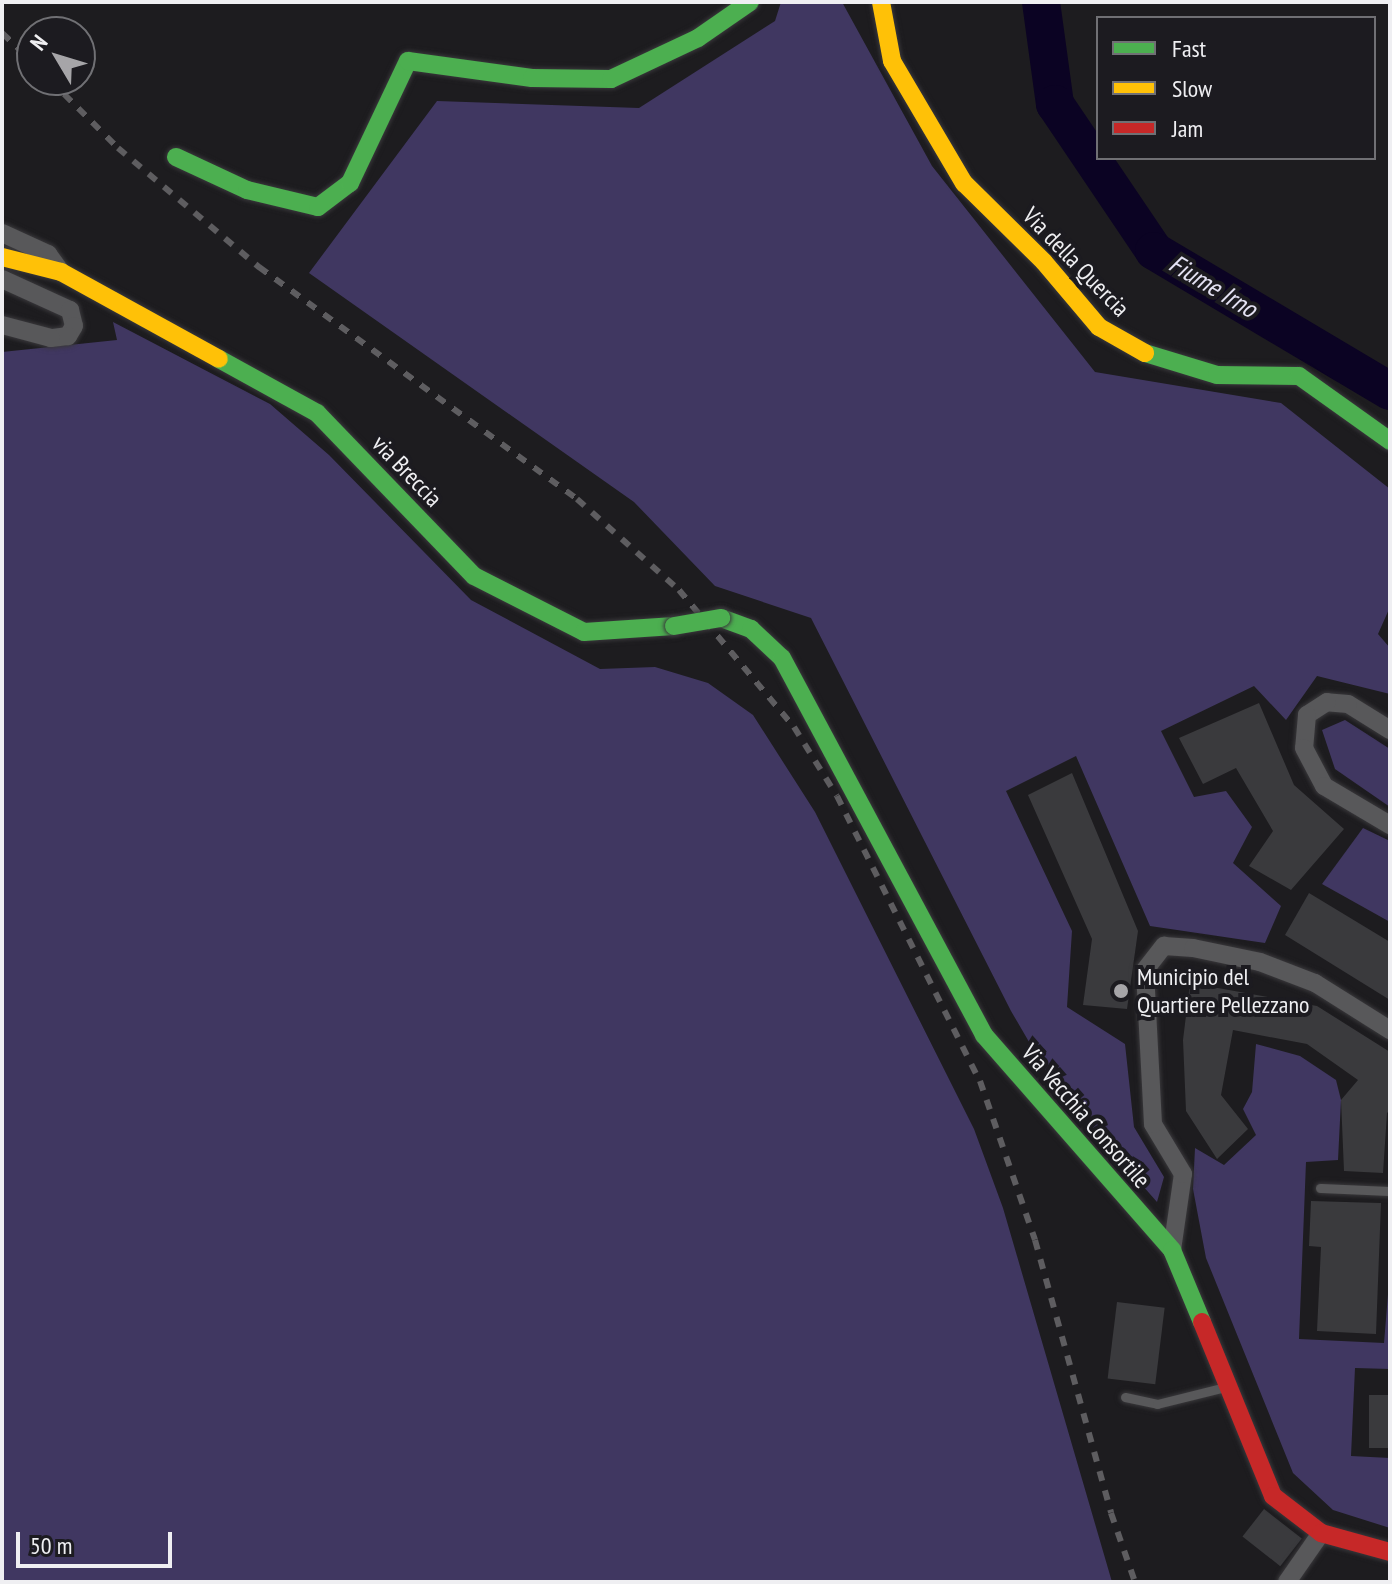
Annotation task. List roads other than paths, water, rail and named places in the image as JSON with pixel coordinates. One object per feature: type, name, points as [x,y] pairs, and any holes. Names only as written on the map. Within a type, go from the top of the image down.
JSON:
[{"type":"street","points":[[176,157],[247,190],[318,207],[350,183],[408,61],[532,78],[611,79],[698,38],[750,2]]},
{"type":"street","name":"Via della Quercia","points":[[881,2],[892,61],[964,183],[1044,262],[1099,327],[1137,350],[1217,375],[1299,376],[1390,441]]},
{"type":"street","points":[[2,233],[48,254],[61,272]]},
{"type":"street","name":"via Breccia","points":[[2,257],[61,272],[317,413],[474,576],[584,632],[674,626],[721,618],[751,629],[782,658]]},
{"type":"street","points":[[2,279],[70,310],[74,326],[68,336],[51,338],[2,325]]},
{"type":"street","name":"Via Vecchia Consortile","points":[[782,658],[984,1035],[1172,1250],[1273,1496],[1321,1533],[1390,1552]]},
{"type":"street","points":[[1390,730],[1348,704],[1327,702],[1307,715],[1304,748],[1324,786],[1390,825]]},
{"type":"street","points":[[1172,1250],[1183,1174],[1153,1124],[1145,970],[1164,946],[1193,948],[1260,962],[1315,983],[1390,1030]]},
{"type":"street","points":[[1287,1582],[1321,1533]]},
{"type":"lane","points":[[1320,1188],[1390,1191]]},
{"type":"lane","points":[[1125,1397],[1157,1404],[1228,1386]]},
{"type":"waterway","name":"Fiume Irno","points":[[1041,2],[1055,104],[1154,251],[1390,391]]},
{"type":"railway","points":[[2,33],[16,46]]},
{"type":"railway","points":[[66,96],[118,148],[259,267],[577,499],[679,590],[794,727],[837,796],[980,1081],[1035,1240],[1111,1513],[1135,1582]]},
{"type":"place","name":"Municipio del Quartiere Pellezzano","points":[[1121,991]]}]
